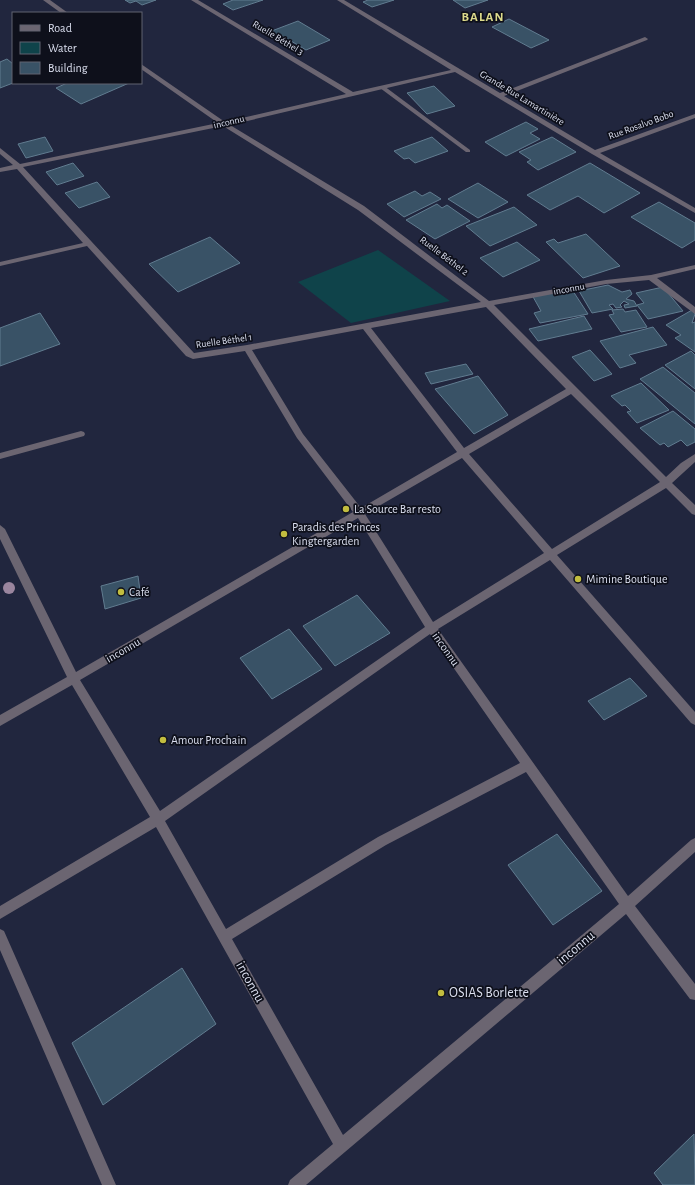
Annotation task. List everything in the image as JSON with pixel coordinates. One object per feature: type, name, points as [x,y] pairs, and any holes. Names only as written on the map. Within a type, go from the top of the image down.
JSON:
[{"type":"street","points":[[46,0],[64,12]]},
{"type":"street","name":"Ruelle Béthel 3","points":[[194,0],[351,94]]},
{"type":"street","name":"Grande Rue Lamartinière","points":[[340,0],[594,153],[695,211]]},
{"type":"street","points":[[499,96],[645,39]]},
{"type":"street","name":"Ruelle Béthel 2","points":[[142,67],[224,124],[361,208],[487,303],[572,390],[695,511]]},
{"type":"street","name":"inconnu","points":[[0,170],[224,124],[457,70]]},
{"type":"street","points":[[382,87],[468,151]]},
{"type":"street","name":"Rue Rosalvo Bobo","points":[[594,153],[695,116]]},
{"type":"street","name":"Ruelle Béthel 1","points":[[0,150],[18,166],[87,244],[189,354],[200,356],[247,348],[487,303]]},
{"type":"street","points":[[0,264],[87,244]]},
{"type":"street","name":"inconnu","points":[[487,303],[606,282],[652,277],[695,267]]},
{"type":"street","points":[[652,277],[695,311]]},
{"type":"street","points":[[365,326],[462,452],[695,720]]},
{"type":"street","name":"inconnu","points":[[247,348],[300,436],[360,514],[431,628],[627,905],[695,994]]},
{"type":"street","name":"inconnu","points":[[0,721],[360,514],[462,452],[572,390]]},
{"type":"street","points":[[0,456],[81,434]]},
{"type":"street","name":"inconnu","points":[[0,913],[158,819],[431,628],[552,555],[666,483],[684,465],[695,457]]},
{"type":"street","name":"inconnu","points":[[0,529],[74,679],[158,819],[341,1145]]},
{"type":"street","points":[[224,937],[382,841],[528,766]]},
{"type":"street","name":"inconnu","points":[[295,1185],[627,905],[695,844]]},
{"type":"street","points":[[0,935],[109,1185]]},
{"type":"water","points":[[378,250],[450,301],[351,323],[298,282]]},
{"type":"building","points":[[125,0],[156,0],[142,5],[136,1],[130,3]]},
{"type":"building","points":[[233,0],[263,0],[233,10],[223,4]]},
{"type":"building","points":[[368,0],[394,0],[372,7],[363,2]]},
{"type":"building","points":[[453,0],[488,0],[465,8]]},
{"type":"building","points":[[509,19],[549,40],[531,48],[492,27]]},
{"type":"building","points":[[298,21],[330,40],[306,50],[281,35],[275,37],[269,32]]},
{"type":"building","points":[[7,59],[12,63],[12,83],[0,88],[0,62]]},
{"type":"building","points":[[65,84],[127,84],[81,104],[56,88]]},
{"type":"building","points":[[434,86],[455,106],[427,114],[407,93]]},
{"type":"building","points":[[526,122],[538,129],[530,133],[540,139],[506,156],[485,142]]},
{"type":"building","points":[[45,137],[53,151],[26,158],[18,144]]},
{"type":"building","points":[[432,137],[448,151],[415,163],[409,158],[404,159],[394,151]]},
{"type":"building","points":[[552,137],[576,152],[538,170],[527,162],[531,160],[519,152]]},
{"type":"building","points":[[73,163],[84,176],[57,185],[46,172]]},
{"type":"building","points":[[590,163],[640,193],[604,213],[578,196],[550,210],[527,195]]},
{"type":"building","points":[[97,182],[110,197],[79,208],[65,193]]},
{"type":"building","points":[[478,183],[508,202],[478,218],[448,199]]},
{"type":"building","points":[[415,191],[422,196],[430,192],[441,199],[404,217],[387,204]]},
{"type":"building","points":[[659,202],[695,223],[695,240],[682,248],[631,217]]},
{"type":"building","points":[[437,204],[442,208],[447,205],[470,221],[435,239],[406,220]]},
{"type":"building","points":[[514,207],[537,225],[490,246],[466,226]]},
{"type":"building","points":[[586,234],[620,266],[583,278],[546,242],[554,239],[558,243]]},
{"type":"building","points":[[210,237],[240,263],[178,292],[149,264]]},
{"type":"building","points":[[517,242],[540,260],[503,277],[480,258]]},
{"type":"building","points":[[608,285],[622,292],[630,290],[632,294],[626,299],[634,301],[637,306],[625,308],[624,305],[629,304],[624,301],[620,305],[622,307],[616,308],[613,304],[609,305],[613,309],[592,313],[579,291]]},
{"type":"building","points":[[663,287],[683,311],[648,319],[637,305],[644,303],[636,293]]},
{"type":"building","points":[[571,288],[588,314],[540,323],[534,313],[541,311],[532,295]]},
{"type":"building","points":[[623,309],[625,312],[636,310],[647,327],[621,332],[609,315],[614,314],[612,310]]},
{"type":"building","points":[[692,310],[695,314],[692,323],[695,322],[695,352],[675,338],[681,335],[666,325]]},
{"type":"building","points":[[40,313],[60,344],[0,366],[0,328]]},
{"type":"building","points":[[584,316],[592,329],[538,341],[529,329]]},
{"type":"building","points":[[653,327],[667,345],[629,355],[636,363],[620,368],[600,341]]},
{"type":"building","points":[[590,350],[612,374],[594,381],[572,357]]},
{"type":"building","points":[[691,351],[695,355],[695,389],[665,365]]},
{"type":"building","points":[[466,364],[473,374],[431,384],[425,373]]},
{"type":"building","points":[[663,367],[695,393],[695,424],[640,379]]},
{"type":"building","points":[[478,376],[508,415],[474,434],[435,389]]},
{"type":"building","points":[[641,383],[669,410],[637,423],[627,412],[631,411],[625,405],[622,406],[611,396]]},
{"type":"building","points":[[673,411],[695,429],[695,442],[687,446],[681,440],[668,447],[664,443],[660,445],[640,428]]},
{"type":"building","name":"Café","points":[[138,576],[141,598],[105,609],[101,586]]},
{"type":"building","points":[[357,595],[390,633],[335,666],[303,626]]},
{"type":"building","points":[[289,629],[322,669],[272,699],[240,658]]},
{"type":"building","points":[[630,678],[647,696],[604,720],[588,701]]},
{"type":"building","points":[[557,834],[602,891],[553,925],[508,865]]},
{"type":"building","points":[[182,968],[216,1024],[103,1105],[72,1043]]},
{"type":"building","points":[[694,1134],[695,1185],[663,1185],[654,1173]]},
{"type":"place","name":"La Source Bar resto","points":[[346,509]]},
{"type":"place","name":"Paradis des Princes Kingtergarden","points":[[284,534]]},
{"type":"place","name":"Mimine Boutique","points":[[578,579]]},
{"type":"place","name":"Café","points":[[121,592]]},
{"type":"place","name":"Amour Prochain","points":[[163,740]]},
{"type":"place","name":"OSIAS Borlette","points":[[441,993]]},
{"type":"district","name":"BALAN","points":[[483,17]]}]
